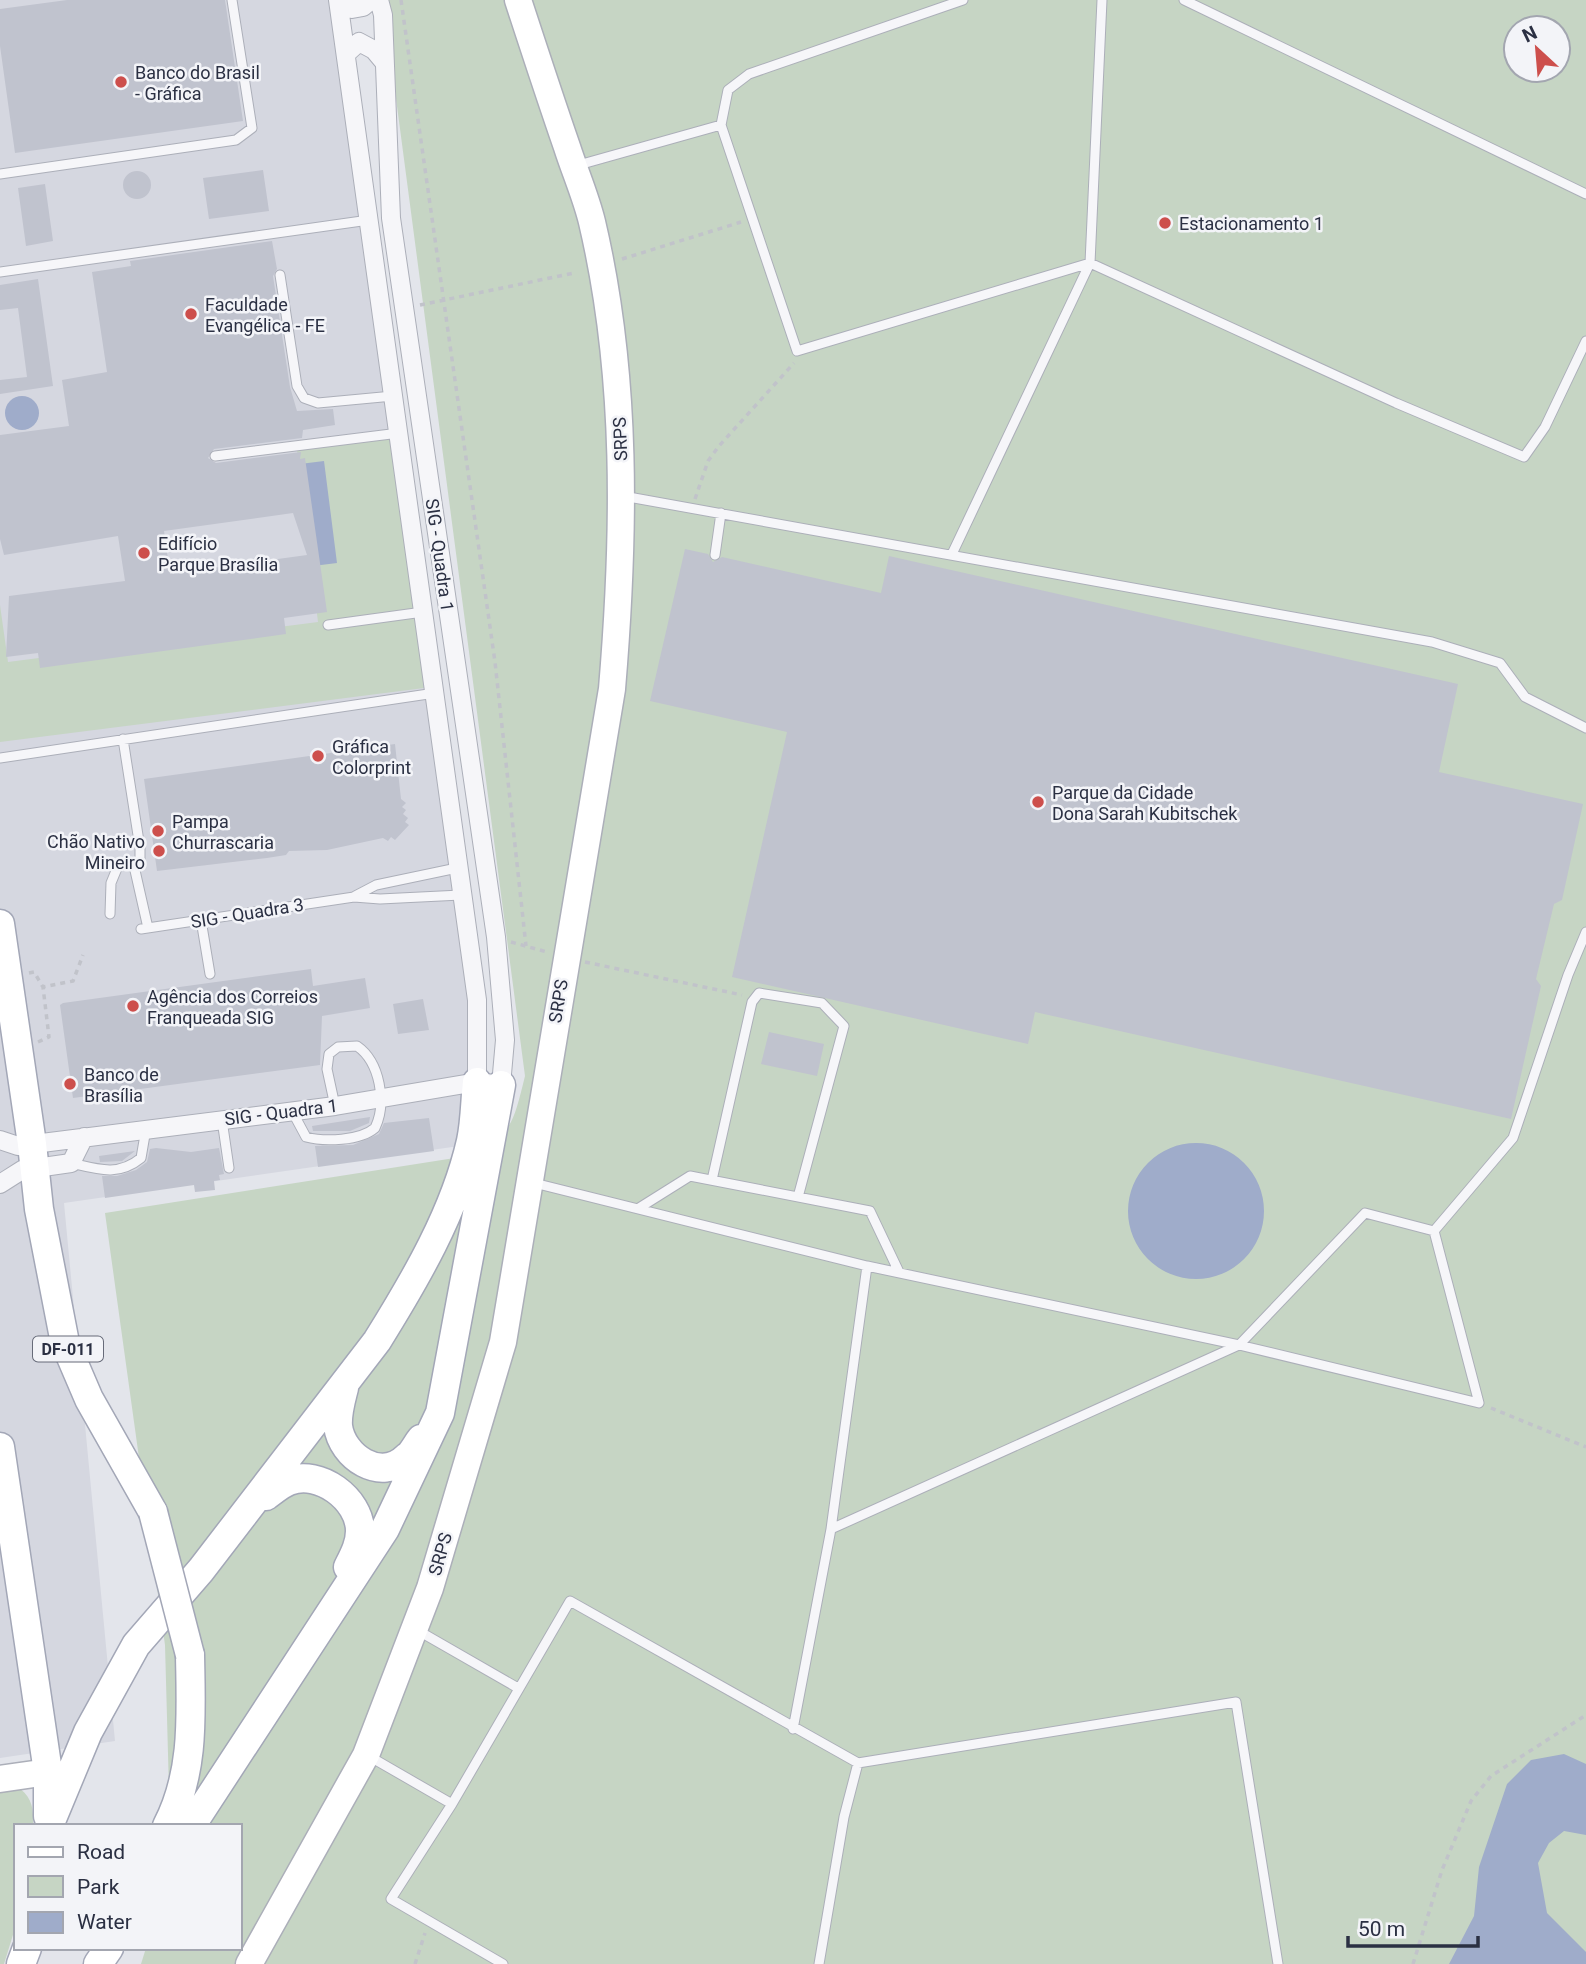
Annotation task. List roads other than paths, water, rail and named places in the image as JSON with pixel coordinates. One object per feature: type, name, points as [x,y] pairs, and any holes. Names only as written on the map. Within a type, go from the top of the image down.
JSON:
[{"type":"main road","name":"SRPS","points":[[249,1964],[366,1755],[415,1629],[503,1342],[565,957],[612,689],[619,606],[621,496],[620,427],[608,311],[592,220],[518,0]]},
{"type":"main road","name":"DF-011","points":[[0,924],[18,1045],[28,1153],[65,1343],[89,1399],[153,1512],[190,1655],[192,1737],[179,1803],[168,1824]]},
{"type":"main road","points":[[49,1824],[88,1732],[127,1659],[253,1504],[344,1385],[395,1312],[457,1190],[489,1084]]},
{"type":"main road","points":[[315,1632],[385,1529],[440,1413],[489,1084]]},
{"type":"main road","points":[[344,1385],[338,1425],[349,1453],[360,1462],[390,1466],[407,1459],[440,1413]]},
{"type":"main road","points":[[0,1447],[48,1772],[48,1824]]},
{"type":"main road","points":[[192,1824],[263,1720],[315,1632],[358,1548],[361,1529],[356,1513],[340,1492],[325,1482],[311,1479],[288,1481],[253,1504]]},
{"type":"main road","points":[[0,1779],[48,1772]]},
{"type":"street","points":[[339,0],[352,9],[363,7],[371,0]]},
{"type":"street","name":"SIG - Quadra 1","points":[[339,0],[489,1084]]},
{"type":"street","name":"SIG - Quadra 1","points":[[379,0],[391,218],[496,937],[505,1040],[489,1084]]},
{"type":"street","points":[[347,52],[359,42],[366,43],[384,62]]},
{"type":"street","name":"SIG - Quadra 1","points":[[28,1153],[84,1137],[489,1084]]},
{"type":"street","points":[[0,1140],[28,1153],[71,1163],[84,1137]]},
{"type":"street","points":[[0,1184],[22,1170],[28,1153]]},
{"type":"lane","points":[[0,174],[236,140],[246,135],[252,128],[232,0]]},
{"type":"lane","points":[[963,0],[749,74],[728,90],[721,125],[797,351],[1090,263],[1396,403],[1524,457],[1545,427],[1586,341]]},
{"type":"lane","points":[[952,554],[1090,263],[1102,0]]},
{"type":"lane","points":[[1184,0],[1586,194]]},
{"type":"lane","points":[[573,167],[721,125]]},
{"type":"lane","points":[[0,272],[369,220]]},
{"type":"lane","points":[[280,275],[298,386],[304,398],[318,403],[395,396]]},
{"type":"lane","points":[[215,456],[398,433]]},
{"type":"lane","points":[[621,496],[1432,642],[1500,663],[1525,697],[1538,707],[1586,728]]},
{"type":"lane","points":[[715,555],[721,513]]},
{"type":"lane","points":[[328,625],[423,612]]},
{"type":"lane","points":[[0,758],[435,693]]},
{"type":"lane","name":"SIG - Quadra 3","points":[[123,738],[140,848],[140,860],[134,866],[144,928],[354,897],[380,899],[461,895]]},
{"type":"lane","points":[[110,914],[111,883],[118,866]]},
{"type":"lane","name":"SIG - Quadra 3","points":[[354,897],[376,884],[457,867]]},
{"type":"lane","points":[[201,920],[210,974]]},
{"type":"lane","points":[[1434,1230],[1513,1138],[1568,975],[1586,932]]},
{"type":"lane","points":[[712,1180],[755,998],[759,993],[822,1003],[844,1026],[798,1197]]},
{"type":"lane","points":[[292,1111],[306,1136],[319,1140],[362,1134],[376,1128],[380,1118],[380,1098],[374,1062],[357,1046],[338,1047],[327,1060],[335,1106]]},
{"type":"lane","points":[[222,1120],[229,1168]]},
{"type":"lane","points":[[71,1163],[109,1172],[133,1165],[141,1158],[146,1129]]},
{"type":"lane","points":[[639,1209],[690,1176],[870,1211],[899,1272]]},
{"type":"lane","points":[[528,1182],[867,1266],[1239,1345],[1479,1403],[1434,1230]]},
{"type":"lane","points":[[831,1529],[1239,1345],[1365,1213],[1434,1230]]},
{"type":"lane","points":[[793,1729],[831,1529],[867,1266]]},
{"type":"lane","points":[[503,1964],[391,1899],[452,1804],[570,1601],[793,1729],[858,1763],[1236,1702],[1278,1964]]},
{"type":"lane","points":[[415,1629],[518,1688]]},
{"type":"lane","points":[[366,1755],[452,1804]]},
{"type":"lane","points":[[819,1964],[844,1817],[858,1763]]},
{"type":"water","points":[[22,396],[34,401],[39,413],[34,425],[22,430],[10,425],[5,413],[10,401]]},
{"type":"water","points":[[324,461],[337,563],[313,566],[300,464]]},
{"type":"water","points":[[1196,1143],[1222,1149],[1244,1163],[1258,1185],[1264,1211],[1258,1237],[1244,1259],[1222,1273],[1196,1279],[1170,1273],[1148,1259],[1134,1237],[1128,1211],[1134,1185],[1148,1163],[1170,1149]]},
{"type":"water","points":[[1564,1754],[1586,1764],[1586,1835],[1564,1831],[1549,1843],[1538,1863],[1547,1913],[1586,1952],[1586,1964],[1449,1964],[1474,1916],[1479,1867],[1507,1784],[1531,1760]]},
{"type":"place","name":"Banco do Brasil - Gráfica","points":[[121,82]]},
{"type":"place","name":"Estacionamento 1","points":[[1165,223]]},
{"type":"place","name":"Faculdade Evangélica - FE","points":[[191,314]]},
{"type":"place","name":"Edifício Parque Brasília","points":[[144,553]]},
{"type":"place","name":"Gráfica Colorprint","points":[[318,756]]},
{"type":"place","name":"Parque da Cidade Dona Sarah Kubitschek","points":[[1038,802]]},
{"type":"place","name":"Pampa Churrascaria","points":[[158,831]]},
{"type":"place","name":"Chão Nativo Mineiro","points":[[159,851]]},
{"type":"place","name":"Agência dos Correios Franqueada SIG","points":[[133,1006]]},
{"type":"place","name":"Banco de Brasília","points":[[70,1084]]}]
